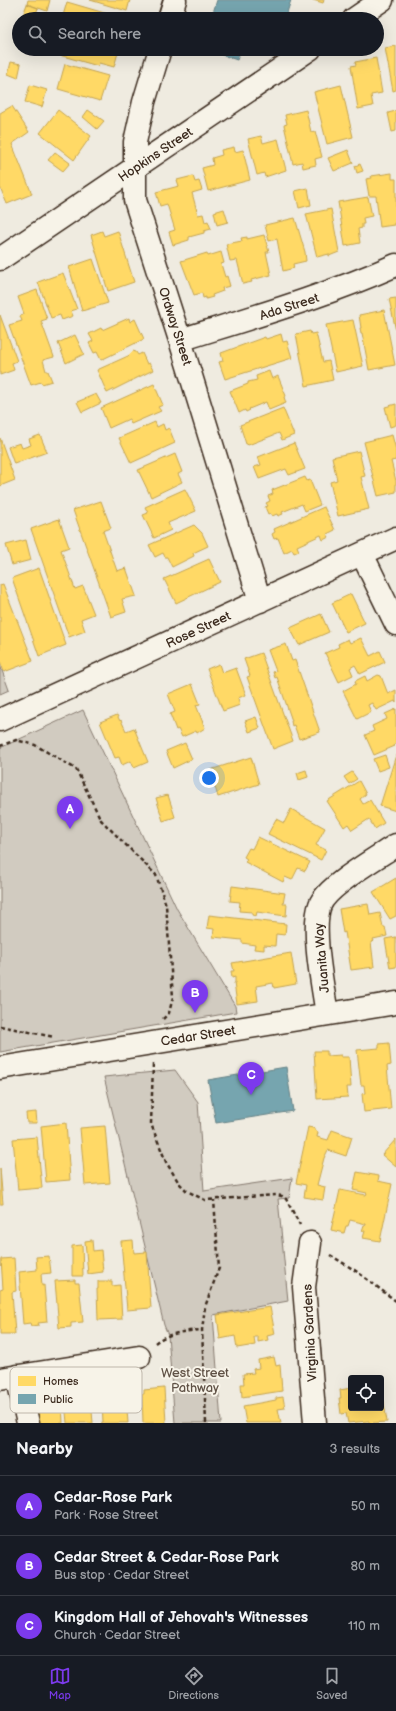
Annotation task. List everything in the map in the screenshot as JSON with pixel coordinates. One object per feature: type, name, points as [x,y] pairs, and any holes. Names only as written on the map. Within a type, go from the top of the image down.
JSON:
[{"type":"street","points":[[171,12],[175,0]]},
{"type":"street","points":[[364,12],[382,0]]},
{"type":"street","name":"Ordway Street","points":[[158,56],[144,102],[135,142],[135,200],[180,340],[260,601]]},
{"type":"street","name":"Hopkins Street","points":[[0,259],[300,56]]},
{"type":"street","name":"Ada Street","points":[[180,340],[302,302],[355,283],[396,265]]},
{"type":"street","name":"Rose Street","points":[[0,720],[396,538]]},
{"type":"street","points":[[362,554],[396,624]]},
{"type":"street","name":"Juanita Way","points":[[327,1014],[316,928],[320,904],[338,883],[396,845]]},
{"type":"street","name":"Cedar Street","points":[[0,1068],[396,1003]]},
{"type":"street","name":"Virginia Gardens","points":[[310,1243],[304,1288],[315,1423]]},
{"type":"street","points":[[74,1367],[139,1357]]},
{"type":"street","points":[[24,1413],[28,1423]]},
{"type":"path","points":[[0,746],[16,740],[35,745],[76,769],[101,820],[156,875],[166,905],[173,997],[169,1013],[163,1019],[156,1020]]},
{"type":"path","points":[[0,1026],[56,1037]]},
{"type":"path","points":[[153,1061],[151,1124],[166,1162],[179,1183],[187,1192],[205,1200],[276,1195],[282,1196],[286,1199],[310,1243],[356,1271],[396,1301]]},
{"type":"path","points":[[206,1423],[202,1330],[205,1307],[219,1268],[214,1200]]},
{"type":"path","points":[[139,1357],[160,1339],[186,1332],[202,1330]]},
{"type":"green space","points":[[0,665],[9,690],[0,694]]},
{"type":"green space","points":[[83,710],[177,909],[235,1006],[236,1012],[0,1052],[0,748]]},
{"type":"green space","name":"West Street Pathway","points":[[175,1070],[198,1102],[204,1191],[292,1178],[289,1198],[278,1199],[288,1301],[213,1315],[221,1423],[175,1423],[168,1335],[164,1325],[104,1077]]},
{"type":"building: Homes","points":[[28,0],[50,0],[47,11],[27,4]]},
{"type":"building: Homes","points":[[90,0],[130,0],[127,11]]},
{"type":"building: Homes","points":[[313,0],[324,0],[323,3]]},
{"type":"building: Homes","points":[[67,2],[101,12],[64,12]]},
{"type":"building: Homes","points":[[27,4],[38,8],[37,12],[24,12]]},
{"type":"building: Homes","points":[[396,46],[396,90],[393,91],[385,48]]},
{"type":"building: Homes","points":[[63,56],[117,56],[114,67],[99,63],[98,66]]},
{"type":"building: Homes","points":[[376,58],[382,93],[371,95],[373,106],[358,109],[351,66],[356,65],[355,62]]},
{"type":"building: Homes","points":[[11,62],[21,64],[18,78],[8,74]]},
{"type":"building: Homes","points":[[65,64],[108,76],[100,101],[58,89]]},
{"type":"building: Homes","points":[[30,85],[47,90],[42,107],[25,102]]},
{"type":"building: Homes","points":[[341,85],[353,137],[327,144],[314,92]]},
{"type":"building: Homes","points":[[12,106],[29,132],[12,144],[32,194],[7,204],[0,187],[0,113]]},
{"type":"building: Homes","points":[[58,110],[91,136],[74,160],[40,133]]},
{"type":"building: Homes","points":[[88,110],[104,121],[97,129],[83,117]]},
{"type":"building: Homes","points":[[306,110],[311,132],[315,131],[322,157],[315,159],[316,165],[303,168],[302,162],[293,164],[284,125],[287,124],[285,115]]},
{"type":"building: Homes","points":[[396,111],[396,131],[392,132],[388,113]]},
{"type":"building: Homes","points":[[261,136],[263,143],[278,139],[286,170],[265,177],[264,173],[257,175],[248,139]]},
{"type":"building: Homes","points":[[234,147],[235,152],[243,150],[250,180],[208,191],[202,168],[213,165],[212,158],[222,155],[221,150]]},
{"type":"building: Homes","points":[[348,150],[353,163],[334,171],[328,158]]},
{"type":"building: Homes","points":[[55,152],[70,163],[63,171],[48,160]]},
{"type":"building: Homes","points":[[360,164],[363,171],[357,173],[355,166]]},
{"type":"building: Homes","points":[[392,173],[392,179],[396,179],[396,223],[394,223],[394,225],[380,227],[376,196],[369,196],[366,179],[372,178],[371,176]]},
{"type":"building: Homes","points":[[193,176],[195,182],[199,181],[202,190],[192,193],[198,215],[203,214],[205,222],[208,221],[211,229],[204,231],[204,233],[189,237],[189,240],[173,245],[169,232],[175,230],[167,204],[160,206],[156,192],[179,186],[177,180]]},
{"type":"building: Homes","points":[[308,188],[311,205],[299,208],[295,191]]},
{"type":"building: Homes","points":[[368,197],[372,216],[363,218],[364,224],[362,224],[362,228],[358,229],[360,243],[345,246],[338,202]]},
{"type":"building: Homes","points":[[224,209],[228,222],[217,225],[214,212]]},
{"type":"building: Homes","points":[[331,209],[339,252],[329,256],[329,254],[317,257],[306,214]]},
{"type":"building: Homes","points":[[295,218],[305,252],[306,261],[293,264],[294,268],[283,271],[277,239],[269,241],[265,225]]},
{"type":"building: Homes","points":[[102,231],[104,236],[118,231],[134,282],[108,291],[91,235]]},
{"type":"building: Homes","points":[[264,235],[269,252],[266,252],[271,275],[251,280],[252,282],[243,284],[237,260],[230,261],[226,244],[242,241],[241,238],[247,237],[247,239]]},
{"type":"building: Homes","points":[[221,252],[224,263],[221,264],[225,277],[227,276],[230,286],[222,288],[223,291],[206,299],[206,297],[203,298],[202,293],[194,295],[181,261],[207,253],[208,256]]},
{"type":"building: Homes","points":[[93,259],[108,303],[82,311],[69,267]]},
{"type":"building: Homes","points":[[63,273],[77,309],[71,311],[73,316],[62,320],[60,315],[51,318],[38,282]]},
{"type":"building: Homes","points":[[37,290],[47,319],[41,321],[54,357],[43,360],[46,371],[48,371],[52,381],[31,385],[9,325],[22,321],[20,316],[24,314],[18,297]]},
{"type":"building: Homes","points":[[396,298],[396,331],[389,299]]},
{"type":"building: Homes","points":[[384,310],[395,365],[369,370],[360,328],[359,315]]},
{"type":"building: Homes","points":[[0,315],[17,361],[12,363],[14,370],[0,375]]},
{"type":"building: Homes","points":[[129,318],[130,322],[135,319],[144,339],[101,360],[97,352],[94,353],[89,343],[93,341],[89,334]]},
{"type":"building: Homes","points":[[353,320],[363,366],[336,372],[326,325]]},
{"type":"building: Homes","points":[[310,331],[311,334],[316,333],[323,362],[329,361],[333,380],[306,386],[296,334]]},
{"type":"building: Homes","points":[[281,334],[283,342],[287,341],[292,358],[225,379],[219,362],[223,361],[221,353],[265,337],[266,339]]},
{"type":"building: Homes","points":[[75,335],[84,354],[66,363],[58,343]]},
{"type":"building: Homes","points":[[133,351],[138,355],[142,353],[147,364],[149,363],[153,370],[107,393],[97,370],[128,356]]},
{"type":"building: Homes","points":[[269,371],[272,379],[278,376],[286,396],[284,397],[286,403],[269,410],[266,402],[249,409],[250,410],[246,412],[245,410],[239,413],[230,391],[248,384],[248,382],[257,380],[256,376]]},
{"type":"building: Homes","points":[[154,384],[163,405],[158,407],[161,411],[131,424],[129,419],[109,428],[101,408]]},
{"type":"building: Homes","points":[[96,394],[101,403],[82,412],[77,402]]},
{"type":"building: Homes","points":[[396,404],[396,425],[390,427],[385,407]]},
{"type":"building: Homes","points":[[283,408],[294,435],[282,440],[279,433],[248,445],[246,444],[240,425]]},
{"type":"building: Homes","points":[[155,422],[157,427],[163,424],[165,430],[169,428],[175,443],[131,463],[119,438]]},
{"type":"building: Homes","points":[[40,435],[47,452],[14,464],[8,447],[20,443],[22,448],[31,445],[29,439]]},
{"type":"building: Homes","points":[[392,435],[396,450],[396,460],[391,461],[396,481],[396,492],[378,496],[364,442]]},
{"type":"building: Homes","points":[[0,438],[15,480],[0,486]]},
{"type":"building: Homes","points":[[294,443],[305,469],[289,475],[286,469],[259,479],[254,467],[261,465],[258,457]]},
{"type":"building: Homes","points":[[359,451],[365,476],[361,477],[369,509],[338,516],[330,482],[337,480],[332,457]]},
{"type":"building: Homes","points":[[175,454],[182,472],[178,474],[182,482],[151,497],[138,470]]},
{"type":"building: Homes","points":[[305,477],[307,481],[310,480],[320,505],[305,511],[302,504],[282,512],[283,514],[278,516],[277,514],[272,516],[270,513],[268,514],[265,507],[268,506],[266,503],[270,501],[268,496],[273,494],[272,490]]},
{"type":"building: Homes","points":[[185,489],[196,511],[168,523],[171,530],[154,538],[143,515],[148,513],[145,507]]},
{"type":"building: Homes","points":[[101,501],[111,528],[103,531],[117,571],[126,568],[136,596],[122,599],[126,612],[111,617],[73,510]]},
{"type":"building: Homes","points":[[324,507],[335,530],[327,534],[329,537],[323,540],[321,535],[297,546],[299,551],[294,553],[292,549],[284,553],[278,538],[274,539],[272,534],[275,532],[274,529]]},
{"type":"building: Homes","points":[[59,519],[69,547],[61,550],[75,589],[83,586],[94,614],[81,619],[85,631],[69,637],[31,529]]},
{"type":"building: Homes","points":[[194,525],[202,533],[208,546],[193,553],[194,556],[172,567],[167,557],[165,557],[163,553],[155,557],[149,545]]},
{"type":"building: Homes","points":[[26,540],[31,560],[12,565],[6,545]]},
{"type":"building: Homes","points":[[209,559],[220,582],[176,603],[164,579]]},
{"type":"building: Homes","points":[[39,568],[66,645],[39,656],[12,578]]},
{"type":"building: Homes","points":[[3,584],[33,661],[4,672],[0,661],[0,585]]},
{"type":"building: Homes","points":[[351,594],[365,623],[346,632],[332,603]]},
{"type":"building: Homes","points":[[321,614],[329,632],[299,645],[290,628]]},
{"type":"building: Homes","points":[[361,638],[370,656],[380,651],[385,662],[360,674],[355,665],[350,668],[353,675],[339,682],[325,653],[339,647],[338,644],[348,639],[350,643]]},
{"type":"building: Homes","points":[[286,644],[292,661],[295,660],[320,732],[299,739],[294,725],[292,726],[292,721],[277,677],[275,678],[273,672],[276,671],[268,650]]},
{"type":"building: Homes","points":[[261,653],[293,741],[273,749],[247,677],[250,676],[244,659]]},
{"type":"building: Homes","points":[[219,664],[222,673],[236,668],[246,695],[238,698],[240,705],[223,711],[207,669]]},
{"type":"building: Homes","points":[[378,675],[381,676],[388,694],[396,690],[396,703],[395,701],[376,710],[372,703],[368,705],[371,712],[357,719],[343,691],[356,684],[355,681],[365,676],[367,681]]},
{"type":"building: Homes","points":[[192,684],[200,704],[196,705],[205,728],[197,733],[196,731],[182,737],[178,729],[176,730],[170,714],[175,712],[168,694]]},
{"type":"building: Homes","points":[[396,709],[396,744],[394,745],[395,746],[374,755],[365,735],[374,731],[372,726],[387,719],[385,714]]},
{"type":"building: Homes","points":[[117,715],[126,731],[134,728],[148,762],[134,768],[131,761],[122,765],[119,757],[115,758],[100,722]]},
{"type":"building: Homes","points":[[256,717],[260,728],[249,732],[245,721]]},
{"type":"building: Homes","points":[[185,743],[192,759],[173,768],[166,751]]},
{"type":"building: Homes","points":[[385,755],[389,767],[378,771],[373,759]]},
{"type":"building: Homes","points":[[396,755],[396,811],[380,806]]},
{"type":"building: Homes","points":[[251,757],[259,784],[218,797],[210,770]]},
{"type":"building: Homes","points":[[306,770],[308,777],[299,780],[297,773]]},
{"type":"building: Homes","points":[[352,772],[357,779],[349,784],[344,777]]},
{"type":"building: Homes","points":[[359,781],[366,794],[360,799],[363,804],[370,800],[384,823],[375,829],[369,819],[352,830],[348,824],[344,827],[327,801]]},
{"type":"building: Homes","points":[[168,795],[175,817],[163,821],[156,798]]},
{"type":"building: Homes","points":[[291,809],[325,828],[316,845],[326,850],[321,860],[268,834],[276,819],[284,823]]},
{"type":"building: Homes","points":[[258,837],[310,862],[305,871],[298,868],[292,880],[285,877],[283,882],[245,862],[247,859],[244,857],[249,848],[252,849]]},
{"type":"building: Homes","points":[[396,878],[396,916],[390,919],[373,892]]},
{"type":"building: Homes","points":[[232,886],[285,893],[283,904],[287,904],[286,916],[257,912],[256,916],[252,915],[252,912],[239,911],[240,902],[230,901]]},
{"type":"building: Homes","points":[[368,904],[370,915],[380,913],[383,927],[385,927],[387,936],[373,939],[374,941],[371,942],[374,967],[351,970],[345,932],[343,933],[339,909]]},
{"type":"building: Homes","points":[[209,915],[286,924],[285,935],[276,934],[275,946],[264,945],[264,950],[254,949],[255,945],[242,943],[242,940],[213,937],[214,929],[207,928]]},
{"type":"building: Homes","points":[[396,937],[396,967],[390,968],[385,939]]},
{"type":"building: Homes","points":[[291,953],[296,984],[274,988],[273,983],[256,986],[258,1001],[237,1004],[234,983],[235,977],[232,978],[231,971],[234,971],[232,963]]},
{"type":"building: Homes","points":[[389,1043],[391,1065],[387,1066],[391,1109],[364,1112],[362,1094],[365,1093],[364,1085],[361,1085],[357,1050],[379,1048],[379,1044]]},
{"type":"building: Homes","points":[[314,1051],[327,1051],[327,1056],[341,1055],[341,1057],[349,1057],[351,1087],[347,1087],[348,1097],[317,1099]]},
{"type":"building: Homes","points":[[36,1112],[37,1123],[27,1123],[26,1113]]},
{"type":"building: Homes","points":[[66,1123],[70,1180],[46,1182],[41,1126]]},
{"type":"building: Homes","points":[[105,1126],[110,1183],[85,1185],[80,1128]]},
{"type":"building: Homes","points":[[308,1127],[313,1128],[318,1132],[317,1137],[328,1140],[332,1130],[352,1137],[346,1156],[328,1150],[324,1158],[317,1185],[325,1187],[323,1200],[304,1197],[306,1185],[296,1183]]},
{"type":"building: Homes","points":[[37,1137],[42,1188],[18,1190],[13,1139]]},
{"type":"building: Homes","points":[[396,1139],[396,1167],[382,1155]]},
{"type":"building: Homes","points":[[0,1168],[3,1204],[0,1204]]},
{"type":"building: Homes","points":[[357,1172],[379,1176],[378,1181],[392,1184],[380,1241],[363,1238],[365,1231],[362,1231],[364,1225],[366,1224],[350,1220],[344,1233],[331,1230],[340,1190],[366,1195],[367,1193],[353,1190]]},
{"type":"building: Homes","points":[[92,1240],[93,1251],[101,1250],[103,1272],[88,1274],[85,1241]]},
{"type":"building: Homes","points":[[133,1240],[134,1253],[147,1252],[151,1308],[127,1310],[121,1241]]},
{"type":"building: Homes","points":[[82,1245],[83,1276],[72,1276],[72,1246]]},
{"type":"building: Homes","points":[[49,1256],[51,1273],[41,1274],[42,1286],[44,1285],[47,1322],[38,1323],[39,1325],[31,1326],[30,1323],[23,1324],[19,1272],[37,1270],[36,1257]]},
{"type":"building: Homes","points":[[14,1258],[16,1291],[12,1292],[15,1334],[0,1334],[0,1290],[3,1289],[1,1259]]},
{"type":"building: Homes","points":[[75,1280],[75,1283],[79,1283],[83,1322],[71,1323],[71,1327],[59,1328],[55,1281]]},
{"type":"building: Homes","points":[[98,1281],[112,1281],[112,1286],[120,1285],[122,1319],[98,1320]]},
{"type":"building: Homes","points":[[270,1307],[275,1334],[267,1336],[268,1340],[258,1342],[258,1337],[254,1337],[255,1345],[237,1348],[235,1336],[220,1339],[217,1315]]},
{"type":"building: Homes","points":[[274,1357],[276,1366],[280,1365],[282,1391],[242,1397],[241,1384],[244,1384],[243,1374],[254,1373],[253,1369],[259,1368],[258,1360]]},
{"type":"building: Homes","points":[[164,1388],[166,1423],[143,1423],[142,1394],[144,1394],[144,1390]]},
{"type":"building: Homes","points":[[348,1389],[348,1411],[384,1411],[384,1402],[387,1422],[369,1423],[369,1421],[348,1423],[346,1413],[341,1414],[339,1398],[341,1398],[340,1390]]},
{"type":"building: Homes","points":[[283,1397],[285,1408],[278,1409],[281,1423],[246,1423],[243,1406],[276,1400],[276,1398]]},
{"type":"building: Homes","points":[[36,1413],[63,1413],[63,1423],[36,1423]]},
{"type":"building: Homes","points":[[66,1413],[92,1413],[93,1423],[67,1423]]},
{"type":"building: Homes","points":[[103,1413],[127,1413],[128,1423],[101,1423],[103,1422]]},
{"type":"building: Public","points":[[217,0],[291,0],[287,12],[213,12]]},
{"type":"building: Public","points":[[225,56],[238,56],[237,60]]},
{"type":"building: Public","points":[[286,1067],[293,1111],[216,1123],[208,1080]]},
{"type":"place","name":"Cedar-Rose Park","points":[[70,829]]},
{"type":"place","name":"Cedar Street & Cedar-Rose Park","points":[[195,1013]]},
{"type":"place","name":"Kingdom Hall of Jehovah's Witnesses","points":[[251,1095]]}]
